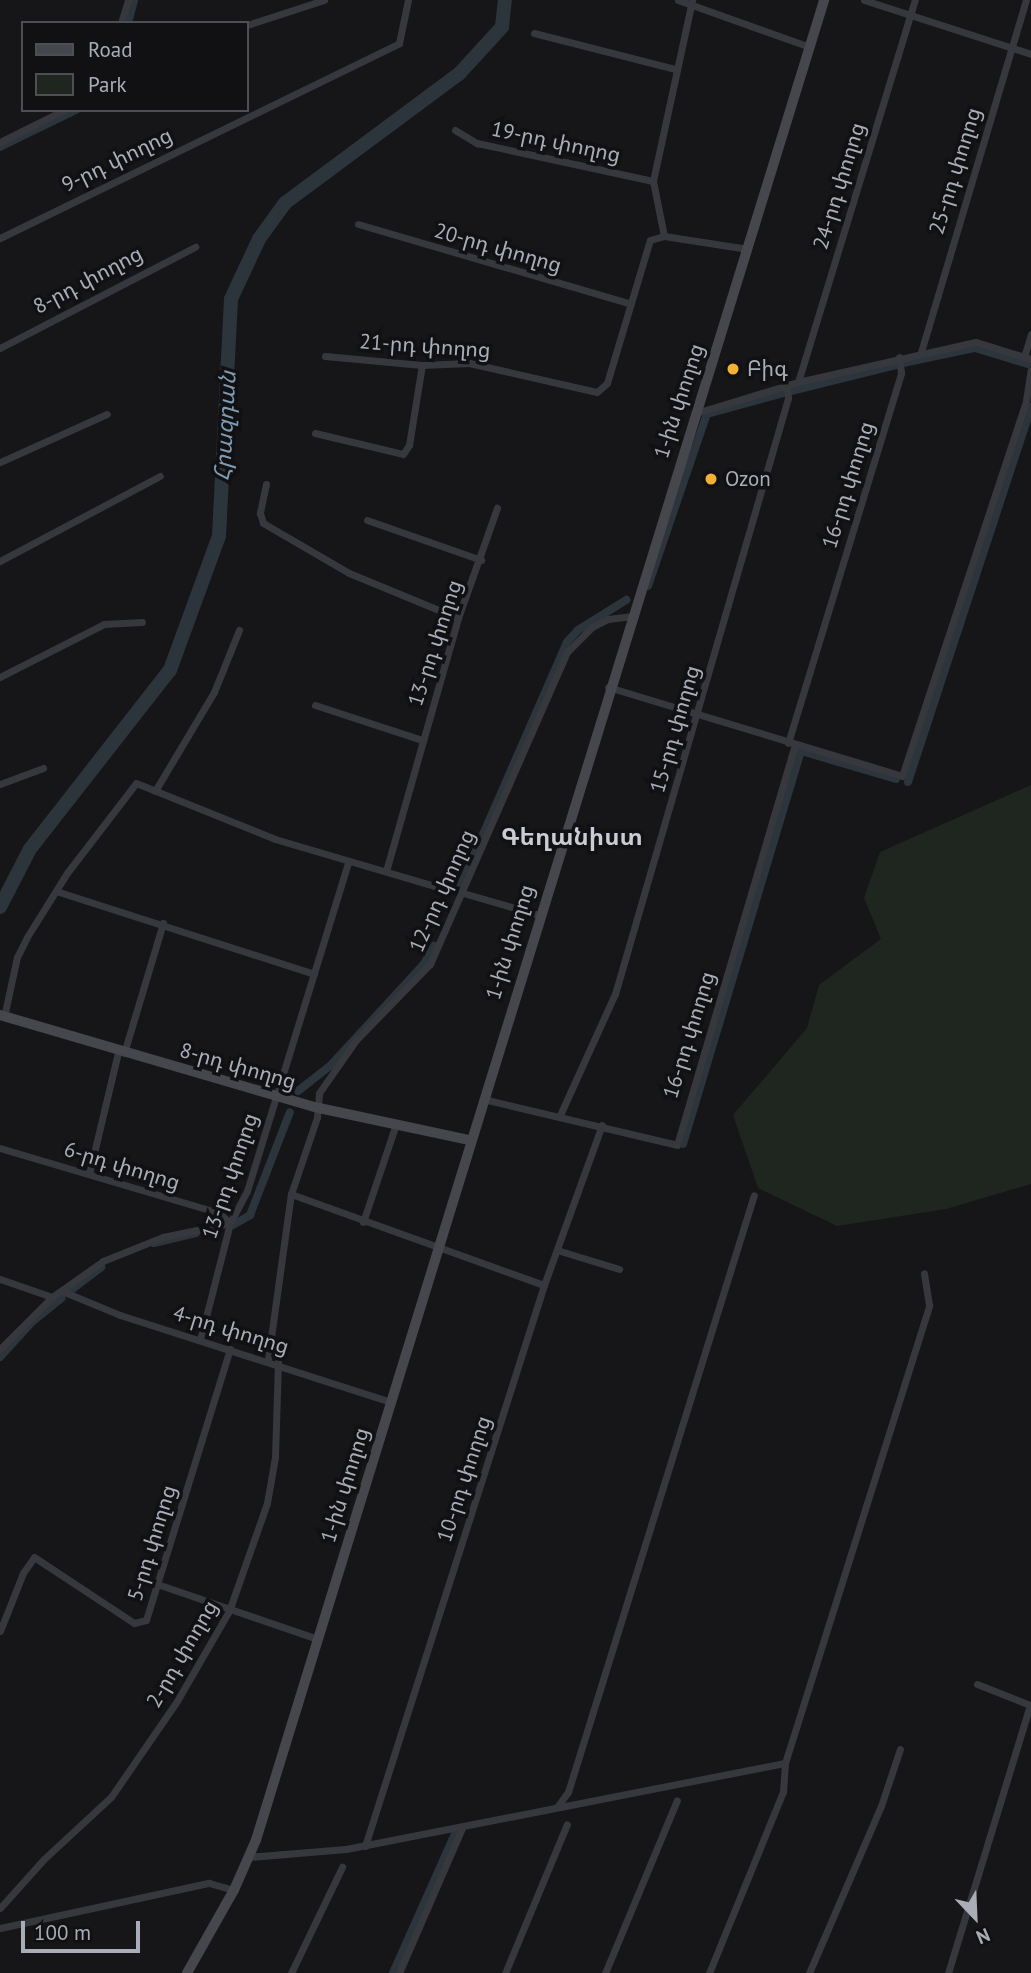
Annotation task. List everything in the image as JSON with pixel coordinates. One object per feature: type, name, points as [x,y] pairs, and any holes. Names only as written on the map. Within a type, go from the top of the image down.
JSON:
[{"type":"main road","name":"1-ին փողոց","points":[[187,1973],[234,1890],[249,1857],[484,1099],[608,687],[824,0]]},
{"type":"main road","name":"8-րդ փողոց","points":[[2,1016],[121,1053],[319,1108],[470,1140]]},
{"type":"street","points":[[122,21],[128,0]]},
{"type":"street","points":[[248,25],[324,0]]},
{"type":"street","name":"9-րդ փողոց","points":[[0,237],[399,43],[408,0]]},
{"type":"street","points":[[678,0],[692,2],[810,47]]},
{"type":"street","points":[[864,0],[1031,54]]},
{"type":"street","name":"24-րդ փողոց","points":[[798,382],[915,0]]},
{"type":"street","name":"25-րդ փողոց","points":[[920,352],[1026,0]]},
{"type":"street","points":[[664,236],[653,181],[692,2]]},
{"type":"street","points":[[534,33],[676,69]]},
{"type":"street","points":[[0,142],[60,112]]},
{"type":"street","name":"19-րդ փողոց","points":[[455,130],[477,143],[653,181]]},
{"type":"street","name":"20-րդ փողոց","points":[[358,224],[629,303]]},
{"type":"street","points":[[629,303],[646,244],[664,236],[748,248]]},
{"type":"street","name":"8-րդ փողոց","points":[[0,348],[195,247]]},
{"type":"street","name":"21-րդ փողոց","points":[[325,356],[422,365],[469,363],[597,392],[603,388],[629,303]]},
{"type":"street","points":[[695,413],[798,382],[920,352],[976,342],[1027,358],[1031,334]]},
{"type":"street","name":"16-րդ փողոց","points":[[484,1099],[677,1145],[901,373],[899,357]]},
{"type":"street","points":[[315,433],[403,454],[409,445],[422,365]]},
{"type":"street","points":[[608,687],[902,776],[1017,425],[1031,370]]},
{"type":"street","name":"15-րդ փողոց","points":[[560,1115],[615,995],[789,398],[787,386]]},
{"type":"street","points":[[0,462],[107,414]]},
{"type":"street","points":[[0,561],[160,476]]},
{"type":"street","points":[[266,484],[260,513],[263,523],[349,573],[458,618]]},
{"type":"street","name":"13-րդ փողոց","points":[[386,871],[458,618],[498,508]]},
{"type":"street","points":[[367,520],[481,560]]},
{"type":"street","name":"12-րդ փողոց","points":[[268,1359],[291,1194],[319,1108],[319,1093],[344,1054],[430,964],[567,652],[592,627],[608,619],[631,616]]},
{"type":"street","points":[[0,677],[104,624],[142,622]]},
{"type":"street","points":[[155,791],[214,692],[239,630]]},
{"type":"street","points":[[316,705],[422,740]]},
{"type":"street","points":[[0,784],[43,768]]},
{"type":"street","points":[[2,1016],[17,957],[55,891],[136,783],[201,813],[348,863],[386,871],[448,890]]},
{"type":"street","name":"13-րդ փողոց","points":[[200,1340],[230,1223],[239,1212],[348,863]]},
{"type":"street","points":[[55,891],[163,923],[314,974]]},
{"type":"street","points":[[463,893],[539,915]]},
{"type":"street","points":[[89,1174],[121,1053],[163,923]]},
{"type":"street","points":[[363,1222],[396,1124]]},
{"type":"street","name":"10-րդ փողոց","points":[[365,1846],[544,1285],[602,1125]]},
{"type":"street","name":"6-րդ փողոց","points":[[0,1148],[219,1213],[230,1223]]},
{"type":"street","points":[[291,1194],[544,1285]]},
{"type":"street","points":[[557,1807],[568,1792],[754,1195]]},
{"type":"street","points":[[0,1349],[52,1297],[103,1261],[163,1237],[230,1223]]},
{"type":"street","points":[[557,1250],[619,1269]]},
{"type":"street","points":[[709,1973],[783,1793],[785,1763],[929,1305],[923,1273]]},
{"type":"street","points":[[0,1279],[52,1297]]},
{"type":"street","name":"4-րդ փողոց","points":[[62,1291],[200,1340],[278,1362],[391,1402]]},
{"type":"street","name":"5-րդ փողոց","points":[[0,1631],[23,1573],[34,1557],[139,1624],[146,1620],[160,1586],[230,1349]]},
{"type":"street","name":"2-րդ փողոց","points":[[0,1908],[44,1859],[111,1797],[177,1701],[229,1611],[267,1503],[275,1457],[278,1362]]},
{"type":"street","points":[[160,1586],[318,1639]]},
{"type":"street","points":[[948,1973],[1030,1705],[977,1684]]},
{"type":"street","points":[[809,1973],[881,1806],[900,1749]]},
{"type":"street","points":[[249,1857],[365,1846],[785,1763]]},
{"type":"street","points":[[606,1973],[677,1800]]},
{"type":"street","points":[[505,1973],[567,1824]]},
{"type":"street","points":[[399,1973],[462,1828]]},
{"type":"street","points":[[291,1973],[342,1867]]},
{"type":"street","points":[[0,1928],[209,1883],[234,1890]]},
{"type":"green space","points":[[1031,785],[1031,1184],[946,1209],[837,1226],[758,1188],[733,1115],[807,1028],[819,985],[881,939],[864,898],[880,852]]},
{"type":"waterway","points":[[129,21],[134,0]]},
{"type":"waterway","name":"Հրազդան","points":[[0,907],[30,849],[170,670],[219,536],[231,299],[259,239],[285,203],[459,74],[502,27],[505,0]]},
{"type":"waterway","points":[[0,147],[72,112]]},
{"type":"waterway","points":[[903,363],[975,348],[1028,364]]},
{"type":"waterway","points":[[791,391],[896,365]]},
{"type":"waterway","points":[[648,586],[707,414],[783,393]]},
{"type":"waterway","points":[[908,782],[1031,407]]},
{"type":"waterway","points":[[460,887],[567,642],[578,630],[626,600]]},
{"type":"waterway","points":[[683,1144],[801,751],[896,779]]},
{"type":"waterway","points":[[298,1091],[331,1065],[424,964],[434,946]]},
{"type":"waterway","points":[[233,1225],[250,1215],[290,1112]]},
{"type":"waterway","points":[[154,1243],[196,1233]]},
{"type":"waterway","points":[[71,1290],[101,1267]]},
{"type":"waterway","points":[[0,1357],[32,1322],[62,1298]]},
{"type":"waterway","points":[[393,1973],[455,1834]]},
{"type":"place","name":"Բիգ","points":[[733,369]]},
{"type":"place","name":"Ozon","points":[[711,479]]},
{"type":"district","name":"Գեղանիստ","points":[[572,837]]}]
